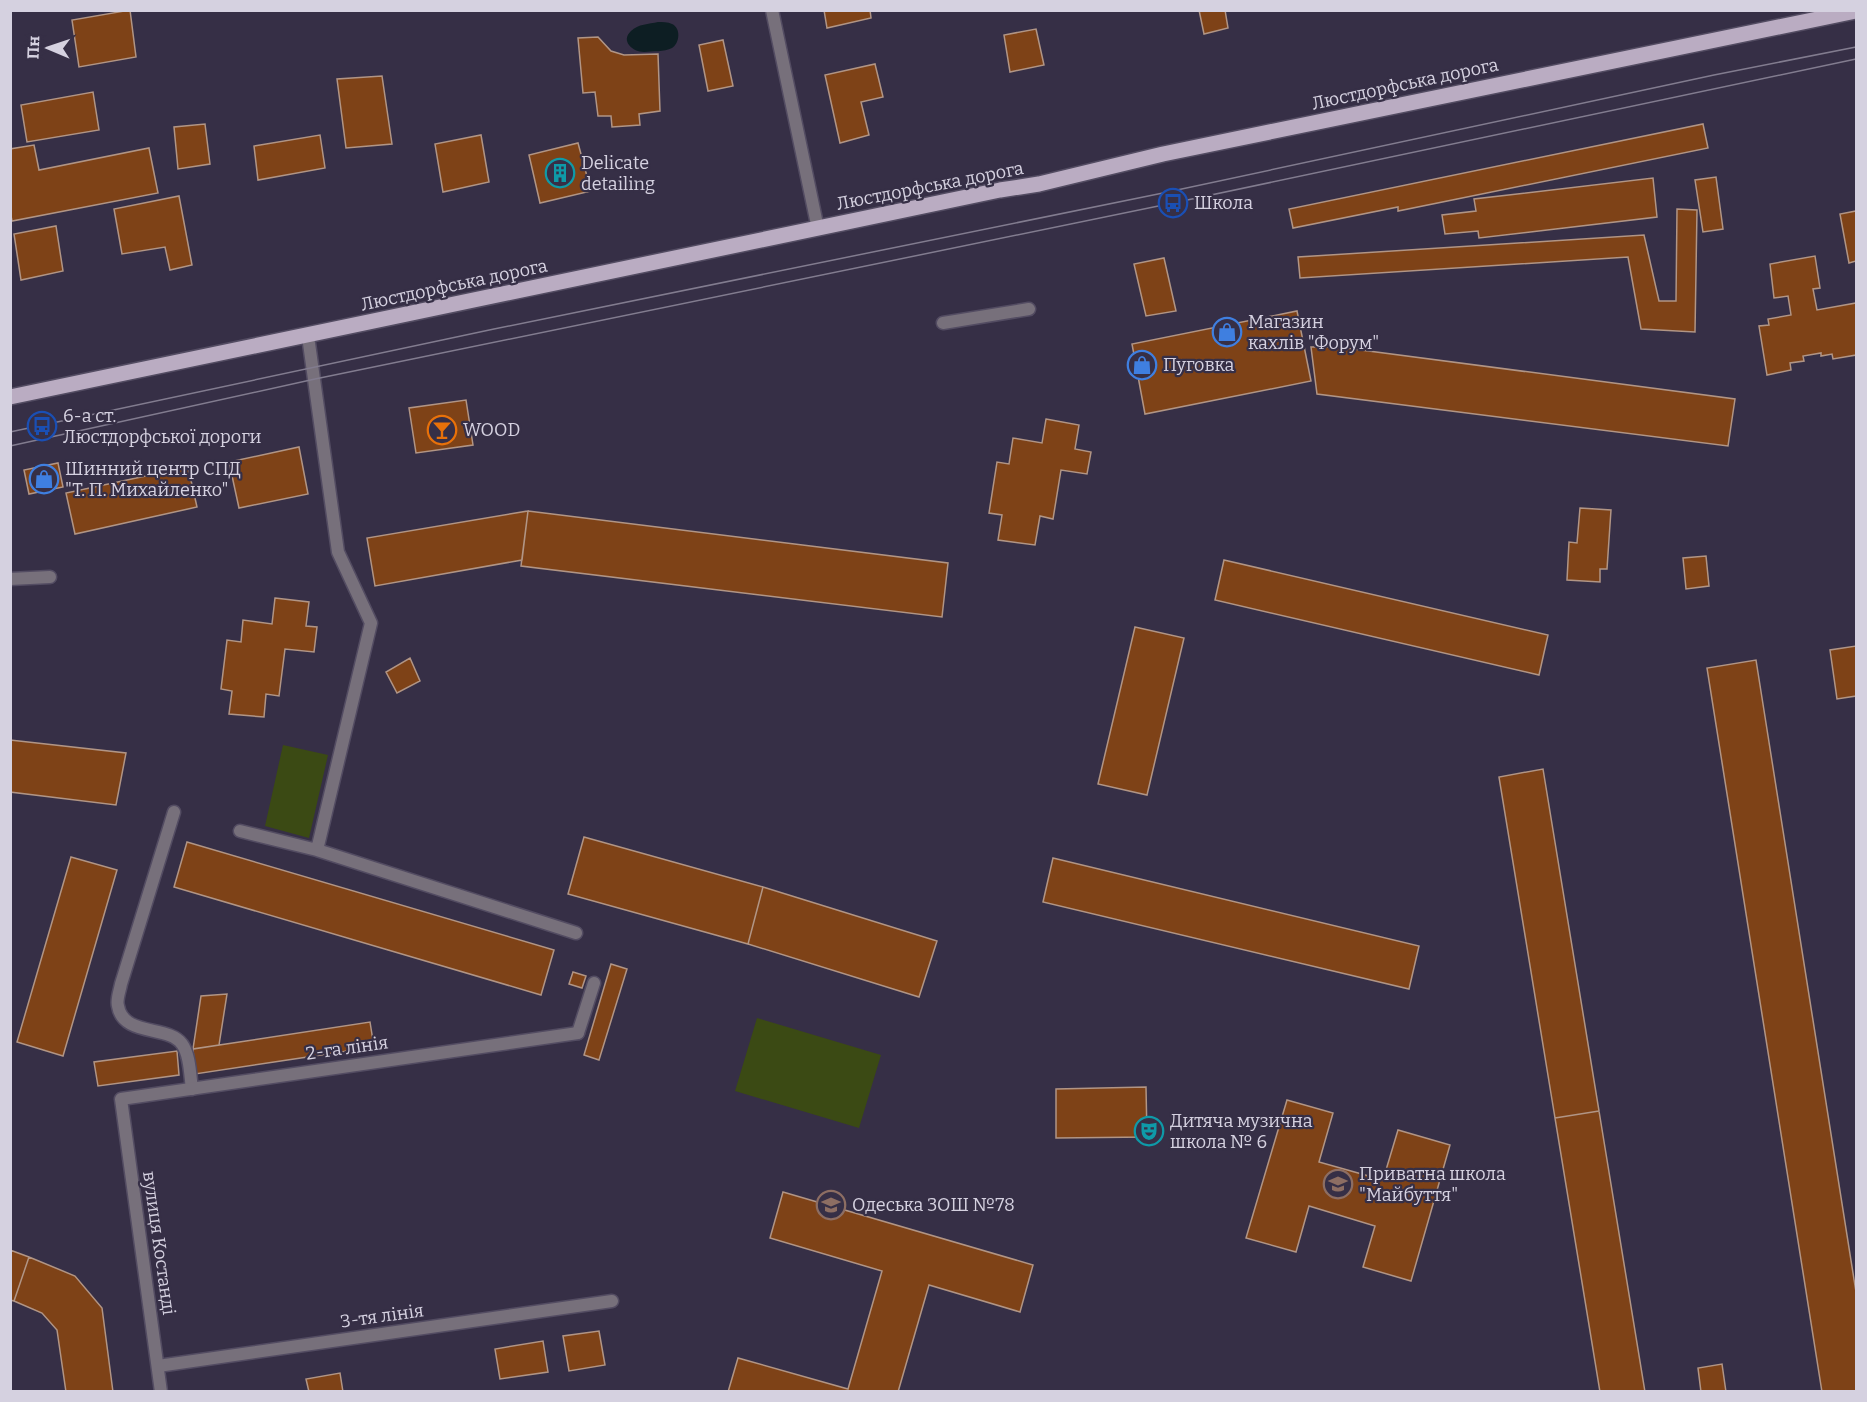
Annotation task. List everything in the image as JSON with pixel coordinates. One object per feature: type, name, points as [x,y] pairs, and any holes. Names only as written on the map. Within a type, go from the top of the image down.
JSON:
[{"type":"main road","name":"Люстдорфська дорога","points":[[10,398],[1039,184],[1174,152],[1857,11]]},
{"type":"street","points":[[771,10],[818,229]]},
{"type":"street","points":[[943,323],[1029,309]]},
{"type":"street","points":[[308,336],[338,552],[371,623],[317,850]]},
{"type":"street","points":[[10,579],[50,577]]},
{"type":"street","points":[[174,812],[121,984],[117,1006],[123,1019],[137,1027],[181,1041],[186,1050],[192,1089]]},
{"type":"street","points":[[240,831],[317,850],[576,933]]},
{"type":"street","name":"2-га лінія","points":[[121,1099],[578,1034],[594,983]]},
{"type":"street","name":"вулиця Костанді","points":[[121,1099],[161,1392]]},
{"type":"street","name":"3-тя лінія","points":[[158,1366],[612,1301]]},
{"type":"green space","points":[[283,745],[328,755],[309,838],[265,826]]},
{"type":"green space","points":[[757,1018],[881,1055],[859,1128],[735,1091]]},
{"type":"shaded area","points":[[658,22],[675,26],[678,39],[675,46],[662,51],[644,52],[629,45],[627,38],[634,29]]},
{"type":"building","points":[[130,10],[136,57],[79,67],[72,20]]},
{"type":"building","points":[[824,10],[870,10],[871,18],[827,28]]},
{"type":"building","points":[[1199,10],[1225,10],[1228,28],[1204,34]]},
{"type":"building","points":[[1036,29],[1044,65],[1010,72],[1004,35]]},
{"type":"building","points":[[598,37],[611,51],[624,55],[658,54],[660,111],[639,114],[640,125],[612,127],[611,116],[598,116],[595,92],[583,93],[578,38]]},
{"type":"building","points":[[723,40],[733,86],[708,91],[699,45]]},
{"type":"building","points":[[875,64],[883,97],[861,102],[869,135],[840,143],[825,75]]},
{"type":"building","points":[[382,76],[392,144],[346,148],[337,79]]},
{"type":"building","points":[[93,92],[99,130],[27,142],[21,105]]},
{"type":"building","points":[[205,124],[210,164],[178,169],[174,127]]},
{"type":"building","points":[[1703,124],[1708,148],[1398,211],[1398,207],[1293,228],[1289,209]]},
{"type":"building","points":[[320,135],[325,168],[258,180],[254,146]]},
{"type":"building","points":[[481,135],[489,182],[443,192],[435,144]]},
{"type":"building","name":"Delicate detailing","points":[[578,143],[591,191],[540,203],[529,155]]},
{"type":"building","points":[[34,145],[39,170],[149,148],[158,193],[12,221],[10,149]]},
{"type":"building","points":[[1716,177],[1723,229],[1703,232],[1695,180]]},
{"type":"building","points":[[1653,178],[1657,217],[1479,238],[1478,231],[1445,234],[1442,215],[1476,211],[1474,199]]},
{"type":"building","points":[[179,196],[192,265],[170,270],[165,247],[122,254],[114,209]]},
{"type":"building","points":[[1677,209],[1697,210],[1695,332],[1641,329],[1628,257],[1300,278],[1298,257],[1644,235],[1659,301],[1676,301]]},
{"type":"building","points":[[1856,211],[1856,261],[1849,263],[1840,214]]},
{"type":"building","points":[[56,226],[63,271],[21,280],[14,234]]},
{"type":"building","points":[[1815,256],[1820,288],[1813,289],[1817,310],[1856,303],[1856,355],[1833,359],[1832,354],[1803,356],[1804,361],[1790,363],[1791,370],[1767,375],[1759,326],[1769,325],[1768,319],[1791,315],[1788,296],[1774,298],[1770,264]]},
{"type":"building","points":[[1164,258],[1176,311],[1146,316],[1134,264]]},
{"type":"building","points":[[1297,311],[1311,381],[1145,414],[1132,344]]},
{"type":"building","points":[[1311,347],[1338,347],[1735,399],[1728,446],[1317,394]]},
{"type":"building","name":"WOOD","points":[[466,400],[473,445],[416,453],[409,408]]},
{"type":"building","points":[[1046,419],[1079,425],[1075,449],[1091,452],[1087,474],[1061,470],[1053,519],[1040,516],[1035,545],[998,540],[1002,515],[989,513],[997,462],[1009,464],[1013,438],[1042,443]]},
{"type":"building","points":[[299,447],[308,494],[239,508],[229,462]]},
{"type":"building","name":"Шинний центр СПД \"Т. П. Михайленко\"","points":[[58,463],[63,487],[29,494],[24,470]]},
{"type":"building","points":[[188,467],[197,507],[75,534],[66,493]]},
{"type":"building","points":[[1580,508],[1611,510],[1607,569],[1600,569],[1600,582],[1567,580],[1569,542],[1577,543]]},
{"type":"building","points":[[528,511],[948,563],[942,617],[521,566]]},
{"type":"building","points":[[528,511],[522,560],[375,586],[367,538]]},
{"type":"building","points":[[1706,556],[1709,586],[1686,589],[1683,558]]},
{"type":"building","points":[[1224,560],[1548,635],[1539,675],[1215,600]]},
{"type":"building","points":[[275,598],[309,602],[306,626],[317,627],[314,652],[285,649],[279,696],[266,694],[264,717],[229,714],[232,691],[221,689],[227,640],[241,642],[243,620],[272,624]]},
{"type":"building","points":[[1135,627],[1184,638],[1147,795],[1098,784]]},
{"type":"building","points":[[1856,646],[1856,696],[1837,699],[1830,650]]},
{"type":"building","points":[[410,658],[420,681],[397,693],[386,672]]},
{"type":"building","points":[[1756,660],[1856,1292],[1856,1392],[1822,1392],[1707,668]]},
{"type":"building","points":[[10,740],[126,753],[116,805],[10,792]]},
{"type":"building","points":[[1543,769],[1599,1111],[1555,1118],[1499,777]]},
{"type":"building","points":[[584,837],[763,887],[748,944],[568,894]]},
{"type":"building","points":[[187,842],[554,950],[541,995],[174,887]]},
{"type":"building","points":[[71,857],[117,870],[63,1056],[17,1042]]},
{"type":"building","points":[[1053,858],[1419,946],[1409,989],[1043,902]]},
{"type":"building","points":[[763,887],[937,941],[919,997],[748,944]]},
{"type":"building","points":[[611,964],[627,969],[599,1060],[584,1055]]},
{"type":"building","points":[[573,972],[586,976],[582,988],[569,984]]},
{"type":"building","points":[[227,994],[219,1045],[193,1049],[201,996]]},
{"type":"building","points":[[370,1022],[374,1047],[195,1074],[193,1049]]},
{"type":"building","points":[[177,1051],[179,1075],[98,1086],[94,1062]]},
{"type":"building","points":[[1146,1087],[1147,1137],[1056,1138],[1056,1089]]},
{"type":"building","points":[[1287,1100],[1333,1113],[1319,1162],[1383,1180],[1398,1130],[1450,1145],[1411,1281],[1363,1267],[1375,1226],[1309,1206],[1296,1252],[1246,1238]]},
{"type":"building","points":[[1599,1111],[1645,1392],[1600,1392],[1555,1118]]},
{"type":"building","points":[[783,1192],[1033,1265],[1020,1312],[929,1285],[898,1392],[728,1392],[738,1358],[848,1389],[882,1271],[770,1238]]},
{"type":"building","points":[[10,1250],[29,1257],[14,1301],[10,1300]]},
{"type":"building","points":[[29,1257],[75,1276],[102,1308],[113,1392],[66,1392],[57,1330],[42,1313],[14,1301]]},
{"type":"building","points":[[599,1331],[605,1365],[569,1371],[563,1336]]},
{"type":"building","points":[[543,1341],[548,1372],[500,1379],[495,1349]]},
{"type":"building","points":[[1722,1364],[1726,1392],[1701,1392],[1698,1368]]},
{"type":"building","points":[[340,1373],[343,1392],[309,1392],[306,1379]]},
{"type":"tram line","points":[[10,432],[494,329],[1163,193],[1714,75],[1856,47]]},
{"type":"tram line","points":[[10,446],[315,379],[1173,203],[1856,59]]},
{"type":"place","name":"Delicate detailing","points":[[560,173]]},
{"type":"place","name":"Школа","points":[[1173,203]]},
{"type":"place","name":"Магазин кахлів \"Форум\"","points":[[1227,332]]},
{"type":"place","name":"Пуговка","points":[[1142,365]]},
{"type":"place","name":"6-а ст. Люстдорфської дороги","points":[[42,426]]},
{"type":"place","name":"WOOD","points":[[442,430]]},
{"type":"place","name":"Шинний центр СПД \"Т. П. Михайленко\"","points":[[44,479]]},
{"type":"place","name":"Дитяча музична школа № 6","points":[[1149,1131]]},
{"type":"place","name":"Приватна школа \"Майбуття\"","points":[[1338,1184]]},
{"type":"place","name":"Одеська ЗОШ №78","points":[[831,1205]]}]
